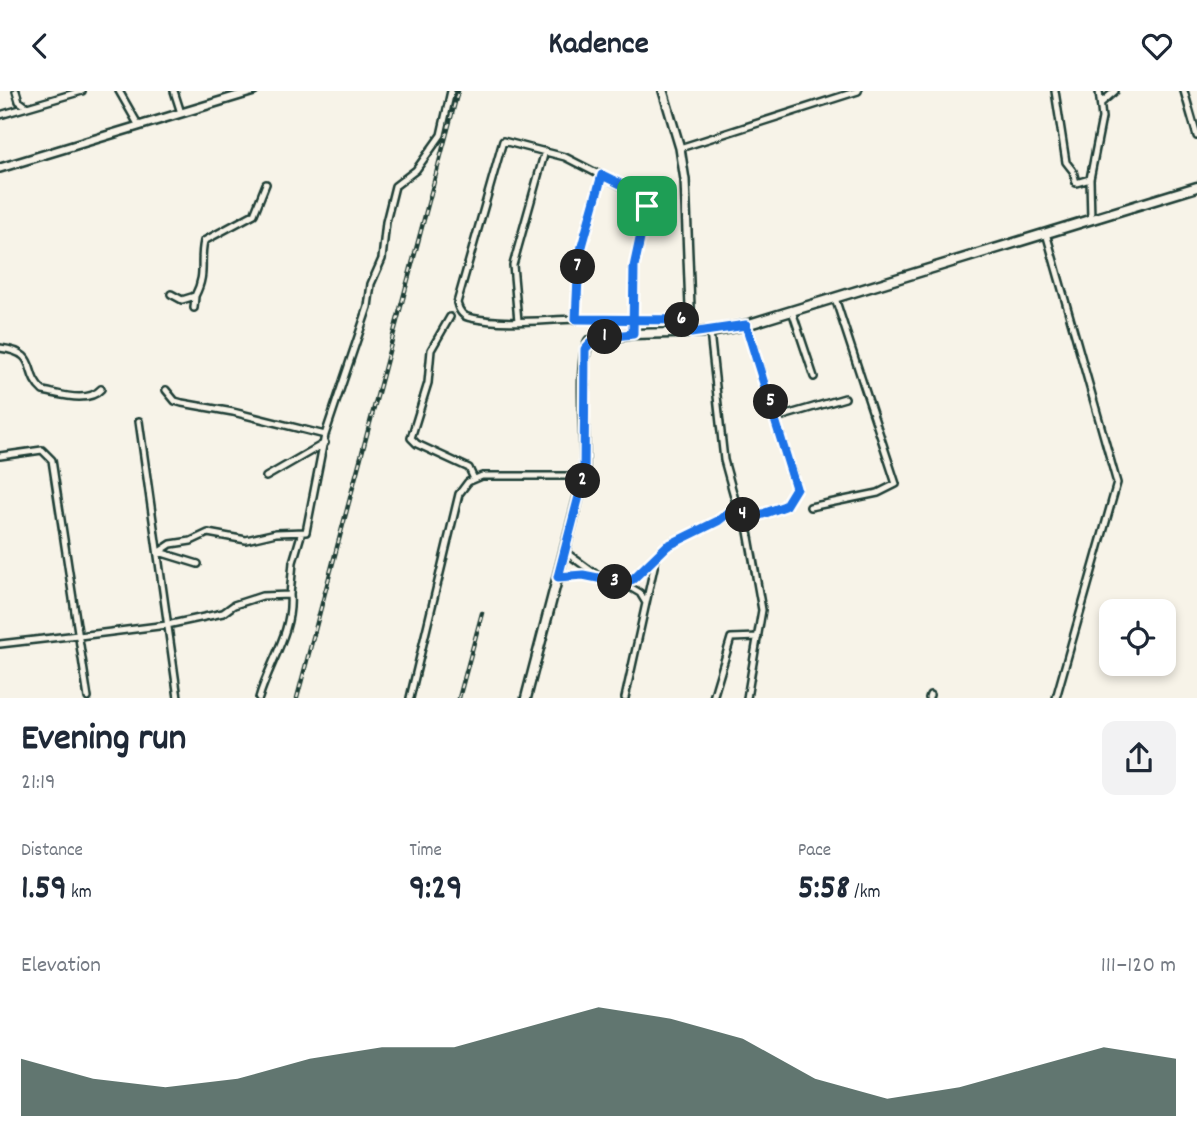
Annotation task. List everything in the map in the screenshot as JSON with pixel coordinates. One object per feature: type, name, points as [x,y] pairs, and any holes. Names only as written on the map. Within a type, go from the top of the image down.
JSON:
[{"type":"main road","points":[[526,698],[584,477],[585,349],[595,338],[710,332],[746,325],[1197,187]]},
{"type":"street","points":[[16,91],[19,101],[27,107]]},
{"type":"street","points":[[0,115],[66,93],[82,91]]},
{"type":"street","points":[[119,91],[139,126]]},
{"type":"street","points":[[174,91],[181,113]]},
{"type":"street","points":[[0,168],[254,91]]},
{"type":"street","points":[[259,698],[286,631],[291,608],[293,562],[301,534],[309,527],[326,443],[325,435],[368,307],[371,284],[382,259],[386,222],[395,186],[416,170],[441,135],[451,91]]},
{"type":"street","points":[[663,91],[680,148],[688,213],[691,333]]},
{"type":"street","points":[[680,148],[858,91]]},
{"type":"street","points":[[1055,91],[1066,162],[1073,170],[1076,183],[1090,179]]},
{"type":"street","points":[[1091,220],[1090,179],[1102,118],[1099,91]]},
{"type":"street","points":[[1101,103],[1115,91]]},
{"type":"street","points":[[1184,91],[1197,136]]},
{"type":"street","points":[[633,334],[635,319],[634,267],[647,206],[645,198],[602,175],[545,151],[509,141],[500,143],[457,303],[467,317],[518,321],[576,319],[635,319],[690,320]]},
{"type":"street","points":[[518,321],[513,265],[545,151]]},
{"type":"street","points":[[576,319],[579,257],[602,175]]},
{"type":"street","points":[[194,308],[195,296],[204,275],[201,255],[204,241],[254,214],[266,184]]},
{"type":"street","points":[[1046,233],[1117,483],[1056,698]]},
{"type":"street","points":[[171,294],[182,300],[195,296]]},
{"type":"street","points":[[810,507],[878,493],[896,484],[835,298]]},
{"type":"street","points":[[792,311],[814,377]]},
{"type":"street","points":[[450,317],[431,350],[428,383],[411,438],[416,444],[469,468],[474,479]]},
{"type":"street","points":[[746,325],[796,488],[785,506],[746,520]]},
{"type":"street","points":[[710,332],[724,460],[737,506],[746,520],[762,610],[747,698]]},
{"type":"street","points":[[0,348],[16,350],[24,356],[43,391],[84,397],[96,394],[101,389]]},
{"type":"street","points":[[166,390],[182,404],[233,412],[325,435]]},
{"type":"street","points":[[776,418],[845,398]]},
{"type":"street","points":[[139,421],[178,698]]},
{"type":"street","points":[[267,477],[326,443]]},
{"type":"street","points":[[0,456],[42,450],[50,456],[61,511],[88,698]]},
{"type":"street","points":[[410,698],[459,494],[474,479],[493,475],[584,477]]},
{"type":"street","points":[[623,583],[633,579],[667,546],[718,521],[737,506]]},
{"type":"street","points":[[159,552],[171,544],[191,541],[208,533],[246,540],[276,533],[301,534]]},
{"type":"street","points":[[564,551],[604,580]]},
{"type":"street","points":[[159,552],[198,564]]},
{"type":"street","points":[[625,698],[656,557]]},
{"type":"street","points":[[558,577],[583,575],[623,583],[640,593],[647,605]]},
{"type":"street","points":[[0,644],[167,625],[223,613],[234,605],[262,596],[290,595]]},
{"type":"street","points":[[713,698],[731,638],[758,637]]},
{"type":"railway","points":[[297,698],[458,91]]},
{"type":"railway","points":[[459,698],[482,613]]},
{"type":"route","points":[[647,206],[634,267],[635,319],[633,334],[595,338],[589,341],[585,349],[584,477],[558,577],[583,575],[623,583],[633,579],[667,546],[718,521],[737,506],[746,520],[785,506],[796,488],[746,325],[691,333],[690,320],[635,319],[576,319],[579,257],[602,175],[641,194],[647,206]]}]
